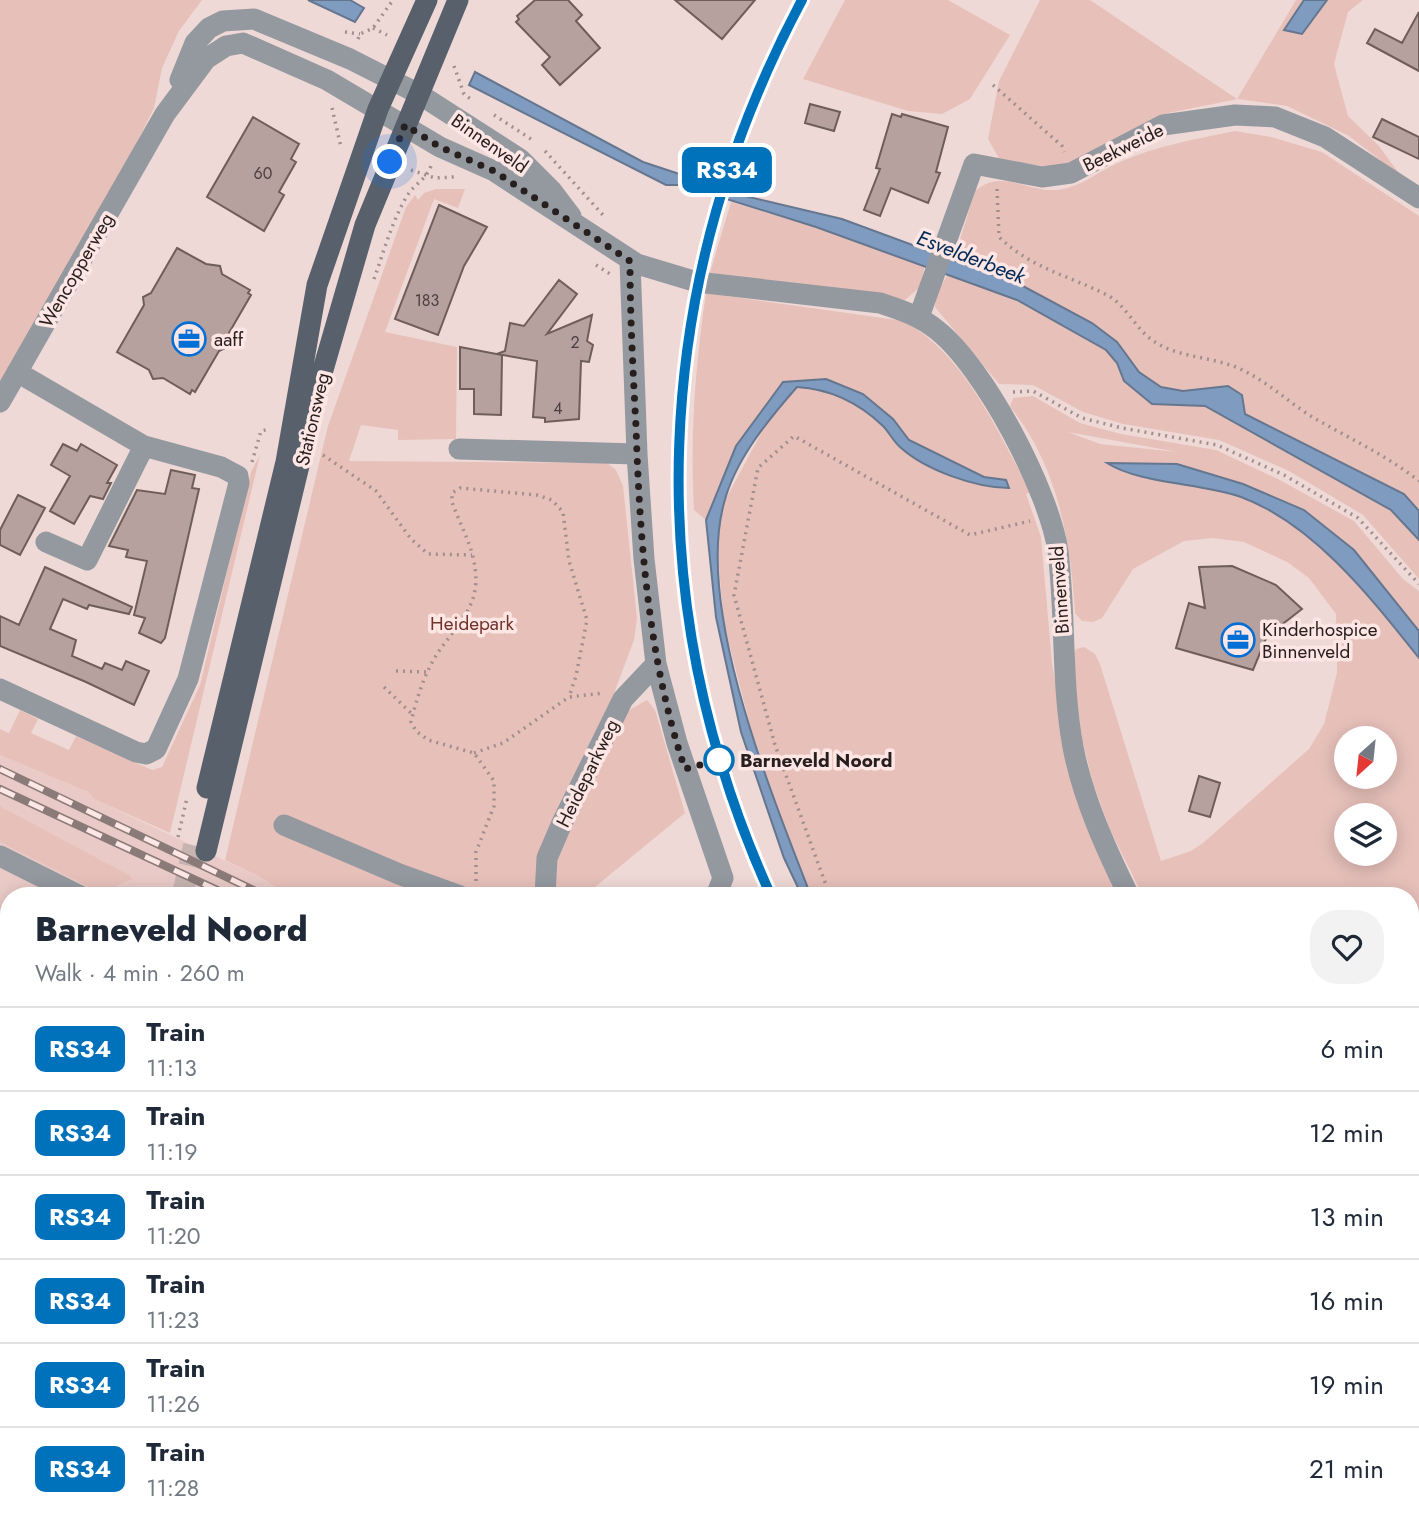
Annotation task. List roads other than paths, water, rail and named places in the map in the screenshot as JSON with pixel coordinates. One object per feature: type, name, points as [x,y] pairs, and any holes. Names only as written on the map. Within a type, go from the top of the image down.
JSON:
[{"type":"main road","name":"Stationsweg","points":[[427,0],[378,109],[317,285],[286,462],[200,848],[318,387],[365,225],[458,0]]},
{"type":"street","name":"Wencopperweg","points":[[165,114],[195,43],[209,28],[238,18],[254,19],[391,79]]},
{"type":"street","name":"Wencopperweg","points":[[0,402],[165,114],[206,59],[226,46],[243,43],[257,46],[327,80],[378,109]]},
{"type":"street","name":"Binnenveld","points":[[391,79],[520,159],[552,191],[582,231]]},
{"type":"street","name":"Binnenveld","points":[[378,109],[440,147],[494,171],[630,261],[663,274],[697,282],[880,303],[919,317],[955,347],[1017,442],[1051,516],[1058,552],[1063,646],[1073,747],[1100,834],[1125,887]]},
{"type":"street","name":"Beekweide","points":[[919,317],[974,164],[1042,177],[1070,173],[1163,125],[1235,115],[1275,117],[1325,137],[1419,198]]},
{"type":"street","points":[[630,261],[636,454],[656,664],[677,743],[723,878],[720,887]]},
{"type":"street","points":[[0,689],[136,752],[146,754],[156,750],[188,679],[239,483],[238,476],[221,467],[144,446],[17,372]]},
{"type":"street","points":[[46,542],[87,560],[112,505],[144,446]]},
{"type":"street","points":[[459,449],[636,454]]},
{"type":"street","name":"Heideparkweg","points":[[545,887],[545,869],[551,848],[623,699],[656,664]]},
{"type":"street","points":[[284,825],[399,874],[455,887]]},
{"type":"street","points":[[0,856],[62,887]]},
{"type":"water","points":[[308,0],[350,0],[364,8],[355,22]]},
{"type":"water","points":[[1304,0],[1327,0],[1302,34],[1284,30]]},
{"type":"water","points":[[475,72],[643,162],[749,197],[842,219],[1021,285],[1092,323],[1117,342],[1139,372],[1161,387],[1183,391],[1228,386],[1242,395],[1245,414],[1404,494],[1419,511],[1419,540],[1391,510],[1205,406],[1152,404],[1124,381],[1117,363],[1106,350],[1017,300],[816,227],[682,185],[666,185],[469,85]]},
{"type":"water","points":[[826,379],[863,394],[893,419],[909,440],[984,477],[1006,480],[1009,488],[982,485],[937,470],[900,447],[883,426],[854,404],[833,394],[797,387],[764,427],[736,471],[724,503],[718,546],[720,595],[728,647],[759,755],[808,887],[798,887],[784,858],[741,732],[716,617],[706,520],[736,446],[783,382]]},
{"type":"water","points":[[1107,463],[1177,464],[1243,484],[1304,510],[1354,550],[1419,631],[1419,658],[1340,566],[1293,525],[1268,509],[1225,492],[1136,475]]},
{"type":"tunnel","points":[[184,887],[194,844]]},
{"type":"railway","points":[[767,887],[727,785],[698,672],[681,559],[679,445],[690,331],[714,219],[751,108],[802,0]]},
{"type":"railway","points":[[0,769],[247,887]]},
{"type":"railway","points":[[0,789],[211,887]]},
{"type":"train","name":"RS34","points":[[767,887],[730,795],[706,712],[692,645],[679,539],[678,437],[690,320],[719,193],[756,94],[802,0]]},
{"type":"place","name":"aaff","points":[[189,339]]},
{"type":"place","name":"Kinderhospice Binnenveld","points":[[1238,640]]},
{"type":"place","name":"Barneveld Noord","points":[[719,760]]},
{"type":"water label","name":"Esvelderbeek","points":[[971,257]]},
{"type":"park label","name":"Heidepark","points":[[472,623]]}]
